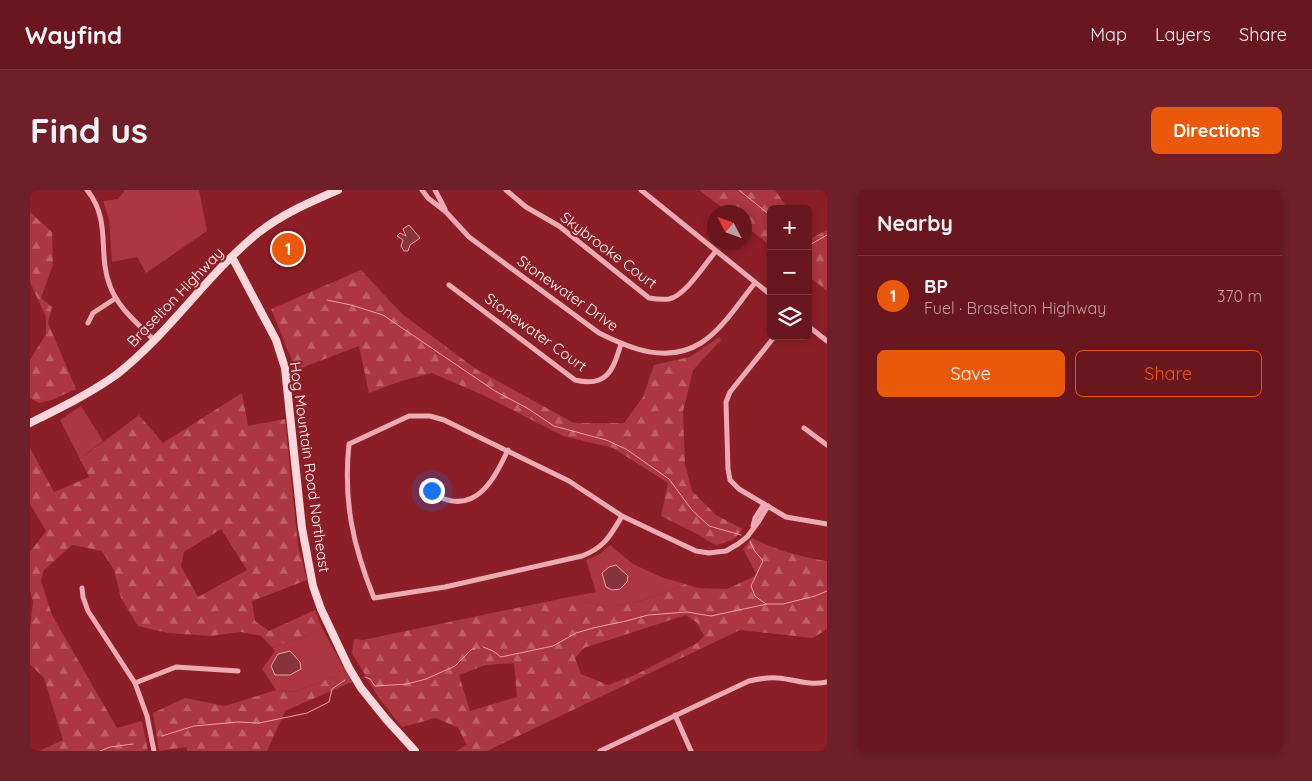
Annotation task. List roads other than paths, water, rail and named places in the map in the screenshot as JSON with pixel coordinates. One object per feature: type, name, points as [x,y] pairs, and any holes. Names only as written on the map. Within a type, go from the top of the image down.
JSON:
[{"type":"street","points":[[87,190],[98,208],[102,222],[106,276],[110,288],[130,316],[154,340]]},
{"type":"street","name":"Braselton Highway","points":[[30,423],[95,389],[116,374],[154,340],[232,257],[259,233],[285,215],[338,190]]},
{"type":"street","name":"Stonewater Drive","points":[[422,190],[428,198],[446,212],[470,237],[599,333],[640,351],[661,353],[683,351],[702,342],[719,327],[755,283]]},
{"type":"street","name":"Stonewater Drive","points":[[435,190],[446,212]]},
{"type":"street","name":"Skybrooke Court","points":[[506,190],[526,207],[559,226],[649,298],[658,300],[670,299],[680,294],[716,251]]},
{"type":"street","points":[[641,190],[770,295]]},
{"type":"street","name":"Hog Mountain Road Northeast","points":[[232,257],[276,340],[285,368],[302,528],[313,586],[321,609],[361,688],[415,751]]},
{"type":"street","name":"Stonewater Court","points":[[449,285],[575,380],[587,383],[596,382],[607,374],[613,367],[621,344]]},
{"type":"street","points":[[88,323],[93,313],[116,298]]},
{"type":"street","points":[[812,329],[827,340]]},
{"type":"street","points":[[772,340],[730,392],[726,402],[730,480],[739,489],[786,517],[827,524]]},
{"type":"street","points":[[622,516],[608,540],[596,550],[582,556],[445,587],[374,598],[354,542],[347,468],[349,444],[409,416],[430,416],[444,420],[569,481],[622,516],[696,551],[709,553],[726,550],[747,537],[759,521],[766,505]]},
{"type":"street","points":[[804,428],[827,445]]},
{"type":"street","points":[[439,497],[450,502],[475,497],[487,488],[496,476],[508,450]]},
{"type":"street","points":[[82,588],[88,611],[135,683],[147,716],[154,751]]},
{"type":"street","points":[[135,683],[176,667],[238,671]]},
{"type":"street","points":[[600,751],[749,681],[761,678],[777,678],[815,685],[827,682]]},
{"type":"street","points":[[675,715],[691,751]]},
{"type":"waterway","points":[[739,190],[767,213]]},
{"type":"waterway","points":[[812,244],[827,235]]},
{"type":"waterway","points":[[327,300],[383,315],[495,391],[527,408],[554,426],[606,440],[626,449],[669,479],[692,510],[709,526],[741,535]]},
{"type":"waterway","points":[[750,541],[754,550],[763,561],[751,586],[755,596],[766,604]]},
{"type":"waterway","points":[[483,647],[501,657],[553,646],[576,633],[648,615],[687,612],[711,616],[767,604],[783,604],[827,591]]},
{"type":"waterway","points":[[365,677],[370,679],[375,686],[407,684],[426,679],[455,666],[472,649],[475,649]]},
{"type":"waterway","points":[[162,736],[194,726],[238,722],[259,723],[307,713],[329,702],[332,689],[345,680]]},
{"type":"waterway","points":[[100,751],[110,747],[133,744]]},
{"type":"place","name":"BP","points":[[288,249]]}]
